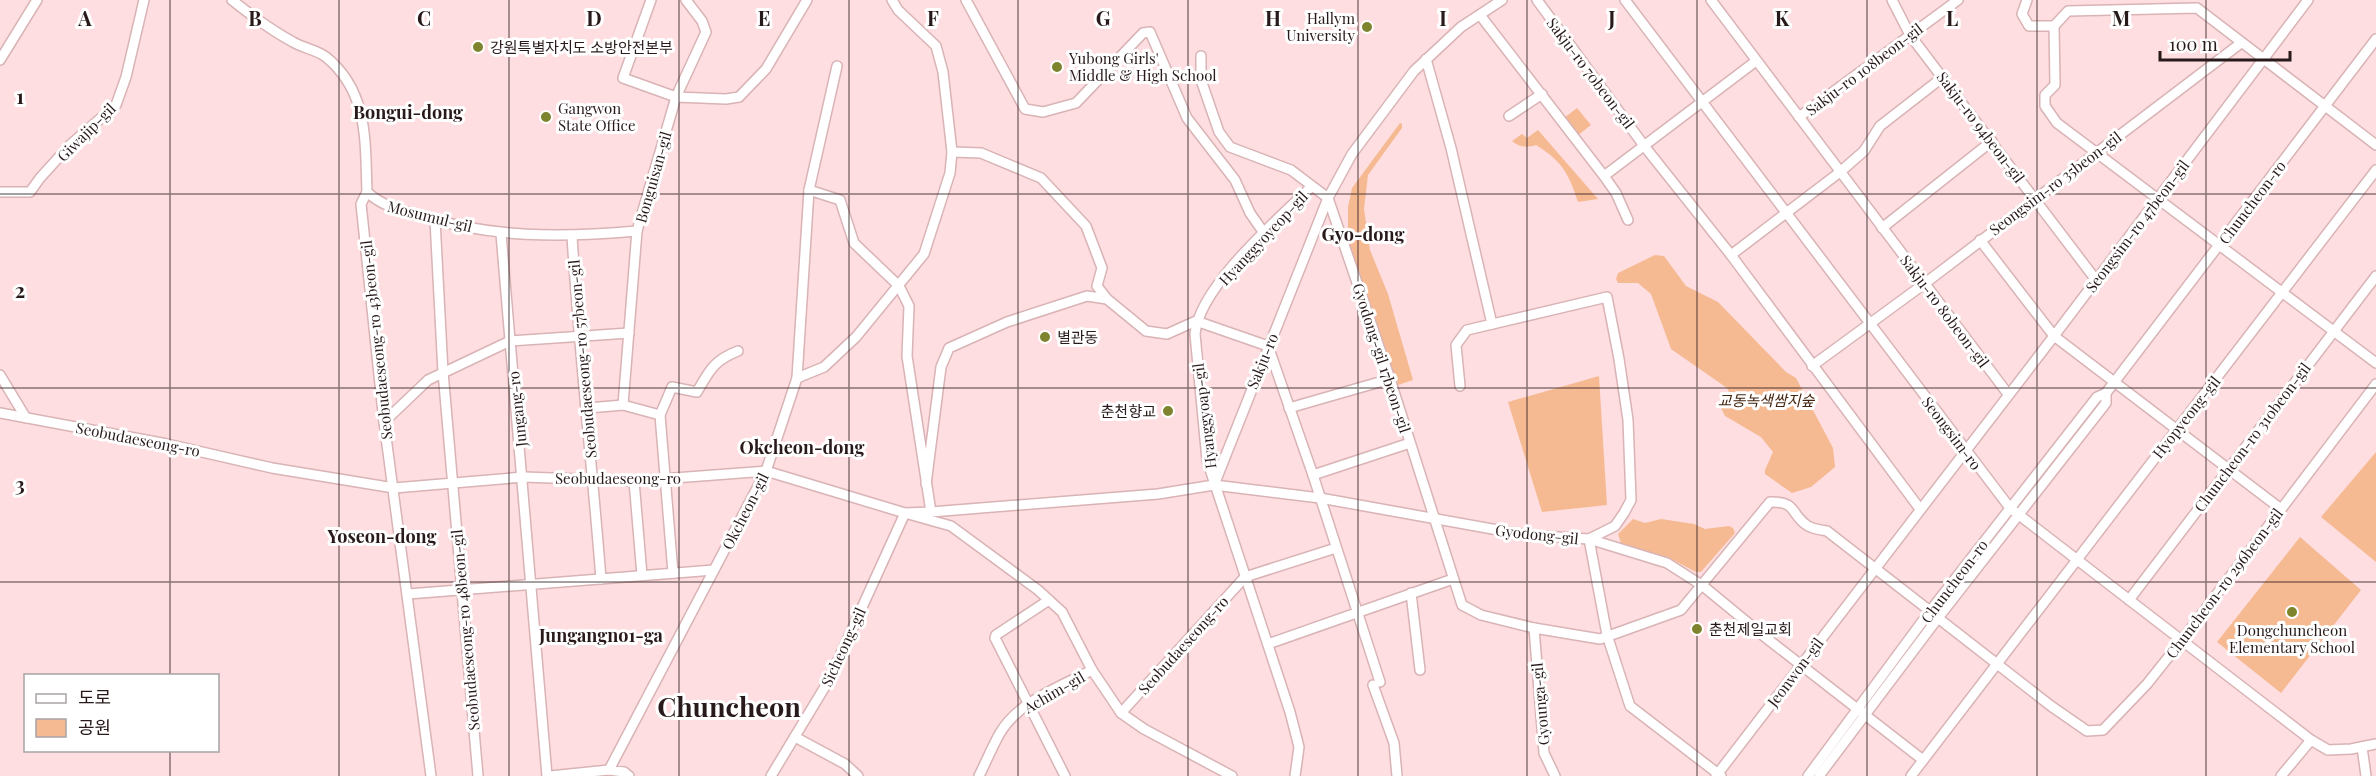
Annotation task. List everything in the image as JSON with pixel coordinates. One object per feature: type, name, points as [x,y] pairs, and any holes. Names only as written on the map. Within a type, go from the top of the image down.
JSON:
[{"type":"street","points":[[0,60],[37,0]]},
{"type":"street","name":"Giwajip-gil","points":[[0,192],[30,192],[70,145],[116,105],[126,77],[144,0]]},
{"type":"street","points":[[232,0],[264,25],[324,56],[349,81],[358,102],[364,136],[367,192]]},
{"type":"street","points":[[651,0],[623,78],[676,97],[726,99],[739,97],[766,69],[807,0]]},
{"type":"street","name":"Bonguisan-gil","points":[[501,234],[572,236],[637,231],[676,97],[706,32],[702,21],[688,0]]},
{"type":"street","points":[[797,378],[824,367],[856,337],[924,254],[950,173],[951,152],[943,72],[936,46],[898,10],[892,0]]},
{"type":"street","points":[[966,0],[1026,109],[1043,112],[1076,103],[1143,33],[1150,32],[1187,118],[1235,180],[1250,213],[1264,233]]},
{"type":"street","name":"Sakju-ro","points":[[1214,485],[1328,198],[1352,154],[1426,59],[1461,27],[1502,0]]},
{"type":"street","name":"Sakju-ro 70beon-gil","points":[[1536,0],[1645,147],[1731,255],[1920,509]]},
{"type":"street","name":"Seongsim-ro","points":[[1625,0],[1965,450],[2019,517],[2311,740],[2328,750],[2376,744]]},
{"type":"street","name":"Sakju-ro 80beon-gil","points":[[1711,0],[2008,394]]},
{"type":"street","name":"Sakju-ro 94beon-gil","points":[[1892,0],[1910,34],[2096,280]]},
{"type":"street","name":"Sakju-ro 108beon-gil","points":[[1799,117],[1958,0]]},
{"type":"street","points":[[2027,0],[2022,14],[2029,26],[2054,26]]},
{"type":"street","name":"Seongsim-ro 47beon-gil","points":[[1965,450],[2308,0]]},
{"type":"street","points":[[2376,145],[2197,8],[2180,3],[2068,10],[2054,26],[2055,85],[2045,95],[2045,106],[2057,123],[2220,245],[2281,294],[2376,363]]},
{"type":"street","points":[[1480,15],[1604,176],[1616,193],[1628,220]]},
{"type":"street","name":"Chuncheon-ro","points":[[1819,776],[1930,611],[2097,397],[2106,393],[2376,39]]},
{"type":"street","name":"Seongsim-ro 35beon-gil","points":[[1870,324],[2241,43]]},
{"type":"street","points":[[1201,56],[1201,80],[1219,132],[1230,147],[1290,170],[1328,198]]},
{"type":"street","points":[[1426,59],[1451,148],[1492,324]]},
{"type":"street","points":[[1604,176],[1756,61]]},
{"type":"street","name":"Okcheon-gil","points":[[609,770],[766,471],[797,378],[809,190],[837,66]]},
{"type":"street","points":[[1731,255],[1840,172],[1864,151],[1880,126],[1943,77]]},
{"type":"street","points":[[1509,116],[1542,94]]},
{"type":"street","points":[[1882,228],[1992,141]]},
{"type":"street","points":[[951,152],[981,153],[1041,178],[1086,226],[1102,268],[1097,286],[1107,299],[1146,331],[1167,334],[1196,321],[1268,346],[1357,612],[1394,743],[1398,776]]},
{"type":"street","name":"Hyopyeong-gil","points":[[1911,776],[1998,666],[2176,429],[2376,170]]},
{"type":"street","name":"Hyanggyoyeop-gil","points":[[1196,321],[1221,279],[1311,187]]},
{"type":"street","points":[[809,190],[840,200],[854,243],[899,286],[909,306],[907,356],[931,512]]},
{"type":"street","name":"Mosumul-gil","points":[[367,192],[379,203],[435,220],[501,234]]},
{"type":"street","name":"Seobudaeseong-ro 43beon-gil","points":[[367,192],[362,204],[384,422],[431,776]]},
{"type":"street","name":"Gyodong-gil 17beon-gil","points":[[1328,198],[1390,379],[1462,605],[1481,615],[1534,628]]},
{"type":"street","name":"Seobudaeseong-ro 48beon-gil","points":[[435,220],[443,372],[478,776]]},
{"type":"street","points":[[623,405],[637,231]]},
{"type":"street","name":"Jungang-ro","points":[[501,234],[549,776]]},
{"type":"street","name":"Seobudaeseong-ro 57beon-gil","points":[[572,236],[578,336],[588,408],[601,579]]},
{"type":"street","points":[[1980,240],[2054,336],[2281,509]]},
{"type":"street","name":"Chuncheon-ro 310beon-gil","points":[[2129,600],[2376,276]]},
{"type":"street","points":[[926,484],[941,367],[949,348],[1007,321],[1088,296],[1107,299]]},
{"type":"street","name":"Gyodong-gil","points":[[1214,485],[1320,498],[1526,535],[1589,539],[1615,526],[1631,500],[1628,420],[1607,297],[1467,330],[1456,345],[1460,386]]},
{"type":"street","name":"Hyanggyoap-gil","points":[[1196,321],[1195,334],[1207,460],[1268,644],[1299,747],[1295,776]]},
{"type":"street","points":[[1812,366],[1870,324]]},
{"type":"street","points":[[384,422],[428,380],[510,341],[629,333]]},
{"type":"street","points":[[673,573],[660,415],[672,387],[697,392],[711,366],[738,351]]},
{"type":"street","points":[[0,375],[26,418]]},
{"type":"street","points":[[1289,408],[1390,379]]},
{"type":"street","name":"Chuncheon-ro 296beon-gil","points":[[1998,666],[2050,706],[2087,730],[2103,730],[2147,684],[2182,640],[2376,384]]},
{"type":"street","name":"Chuncheon-ro","points":[[1808,776],[2019,517],[2106,403],[2106,393]]},
{"type":"street","points":[[588,408],[623,405],[660,415]]},
{"type":"street","name":"Seobudaeseong-ro","points":[[0,413],[167,444],[272,468],[394,488],[524,477],[634,481],[766,471],[951,526],[1062,612],[1092,670],[1121,713],[1144,729],[1232,776]]},
{"type":"street","points":[[1313,475],[1410,443]]},
{"type":"street","name":"Jeonwon-gil","points":[[1719,775],[1965,450]]},
{"type":"street","points":[[634,481],[642,575]]},
{"type":"street","points":[[905,513],[1158,494],[1214,485]]},
{"type":"street","points":[[1534,628],[1600,639],[1681,610],[1770,502],[1789,504],[1808,526],[1827,531],[1930,611]]},
{"type":"street","name":"Sicheong-gil","points":[[771,776],[829,680],[905,513]]},
{"type":"street","points":[[1719,775],[1630,706],[1607,635],[1589,539],[1667,563],[1703,586],[1923,760]]},
{"type":"street","points":[[1245,577],[1336,548]]},
{"type":"street","points":[[408,594],[714,570]]},
{"type":"street","name":"Seobudaeseong-ro","points":[[1121,713],[1245,577]]},
{"type":"street","points":[[1268,644],[1453,579]]},
{"type":"street","points":[[1411,593],[1420,670]]},
{"type":"street","points":[[1049,600],[996,634],[995,638],[1065,776]]},
{"type":"street","points":[[1938,618],[1998,666]]},
{"type":"street","name":"Gyounga-gil","points":[[1534,628],[1544,753],[1555,776]]},
{"type":"street","name":"Achim-gil","points":[[979,776],[1000,732],[1028,704],[1092,670]]},
{"type":"street","points":[[795,737],[845,764],[858,776]]},
{"type":"street","points":[[2281,776],[2311,740]]},
{"type":"street","points":[[2362,747],[2366,776]]},
{"type":"street","points":[[549,776],[609,770],[624,772],[629,776]]},
{"type":"green space","points":[[1577,108],[1591,125],[1577,136],[1564,118]]},
{"type":"green space","points":[[1400,123],[1402,128],[1368,175],[1364,209],[1370,250],[1388,294],[1413,380],[1395,386],[1348,239],[1348,207],[1352,188]]},
{"type":"green space","points":[[1538,130],[1598,199],[1578,202],[1568,176],[1552,157],[1536,145],[1517,145],[1512,141],[1522,134],[1527,138]]},
{"type":"green space","name":"교동녹색쌈지숲","points":[[1655,255],[1664,256],[1686,286],[1718,302],[1786,372],[1796,378],[1833,448],[1835,467],[1811,487],[1792,493],[1765,474],[1773,452],[1761,437],[1725,416],[1721,408],[1729,392],[1727,388],[1671,349],[1651,294],[1638,283],[1618,283],[1616,279],[1618,273]]},
{"type":"green space","points":[[1599,376],[1607,505],[1542,512],[1508,402]]},
{"type":"green space","points":[[2376,452],[2376,562],[2321,517]]},
{"type":"green space","points":[[1633,519],[1645,523],[1661,519],[1694,524],[1705,529],[1729,526],[1735,533],[1701,572],[1696,572],[1671,559],[1621,543],[1618,534]]},
{"type":"green space","points":[[2300,537],[2361,590],[2281,693],[2217,642]]},
{"type":"place","name":"Hallym University","points":[[1367,27]]},
{"type":"place","name":"강원특별자치도 소방안전본부","points":[[478,47]]},
{"type":"place","name":"Yubong Girls' Middle & High School","points":[[1057,67]]},
{"type":"place","name":"Gangwon State Office","points":[[546,117]]},
{"type":"place","name":"별관동","points":[[1045,337]]},
{"type":"place","name":"춘천향교","points":[[1168,411]]},
{"type":"place","name":"Dongchuncheon Elementary School","points":[[2292,612]]},
{"type":"place","name":"춘천제일교회","points":[[1697,629]]},
{"type":"district","name":"Bongui-dong","points":[[408,112]]},
{"type":"district","name":"Gyo-dong","points":[[1363,234]]},
{"type":"district","name":"Okcheon-dong","points":[[802,447]]},
{"type":"district","name":"Yoseon-dong","points":[[382,536]]},
{"type":"district","name":"Jungangno1-ga","points":[[601,635]]},
{"type":"district","name":"Chuncheon","points":[[729,706]]}]
